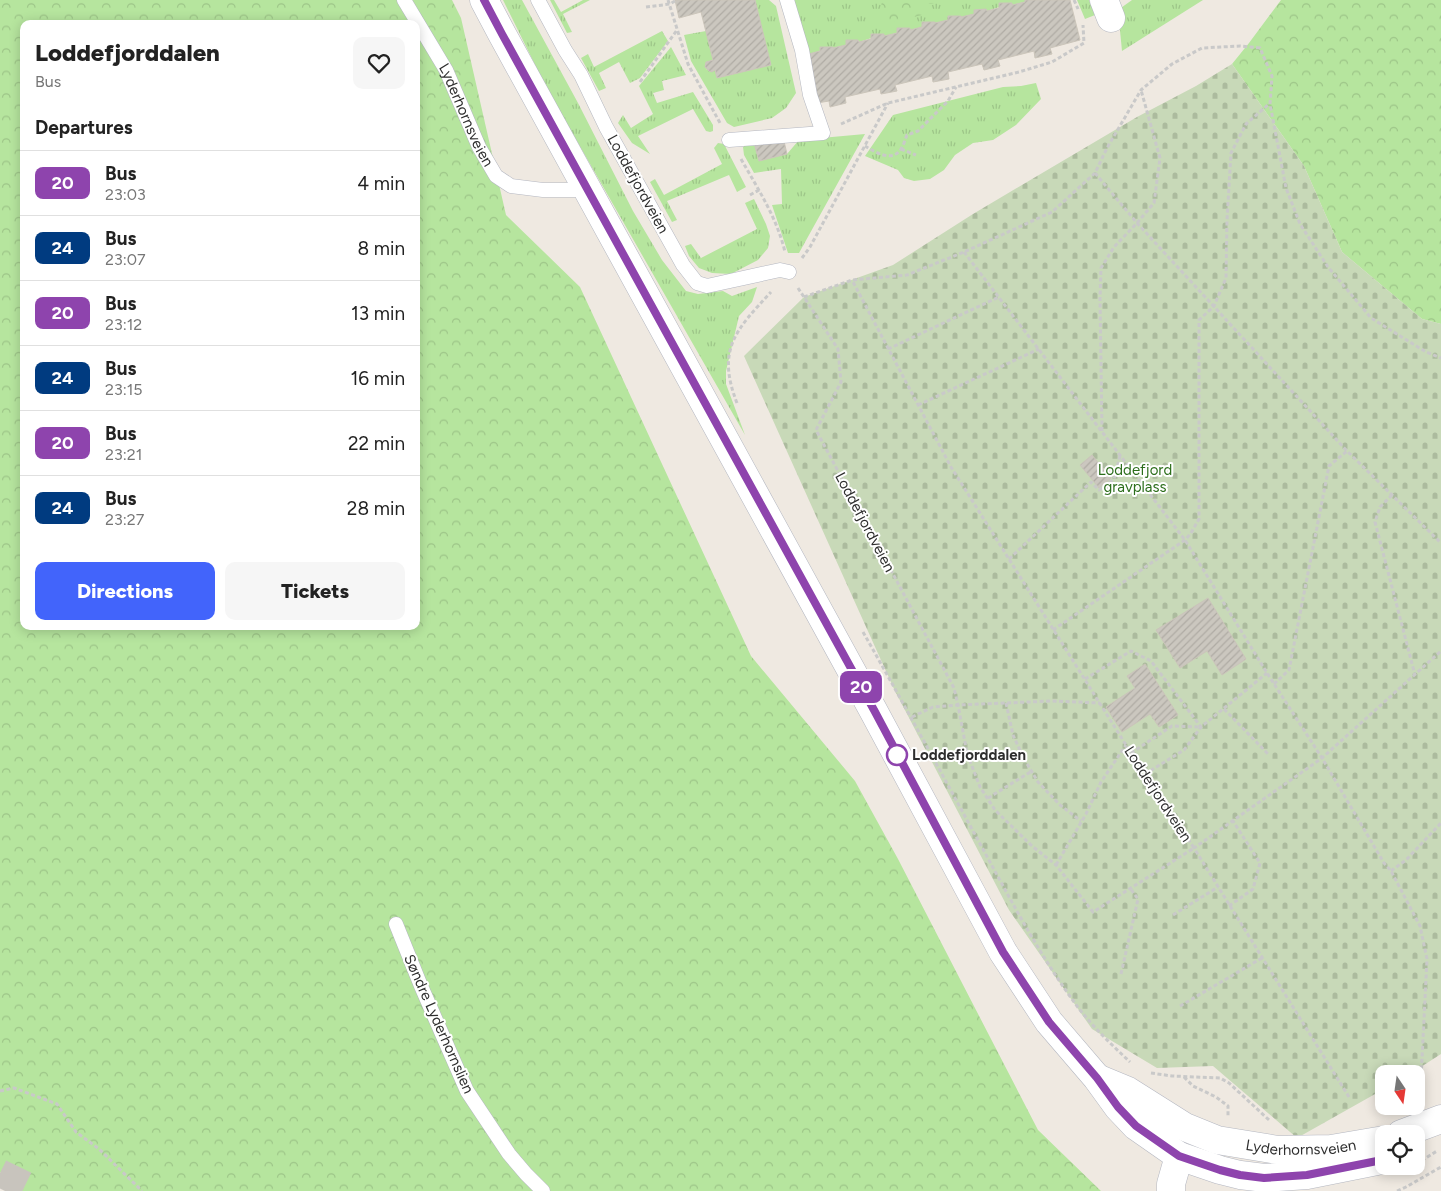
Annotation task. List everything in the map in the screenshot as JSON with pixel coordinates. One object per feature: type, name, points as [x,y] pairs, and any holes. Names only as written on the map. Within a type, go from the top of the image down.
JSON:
[{"type":"main road","name":"Lyderhornsveien","points":[[484,0],[874,710],[1003,952],[1049,1022],[1097,1078],[1118,1107],[1136,1126],[1218,1181],[1240,1175],[1264,1178],[1307,1175],[1375,1161]]},
{"type":"main road","name":"Lyderhornsveien","points":[[1097,1078],[1128,1091],[1185,1127],[1223,1129],[1278,1150],[1331,1149],[1375,1142]]},
{"type":"main road","points":[[1425,1125],[1441,1119]]},
{"type":"main road","points":[[1425,1135],[1441,1124]]},
{"type":"main road","points":[[1171,1191],[1171,1184],[1179,1156],[1223,1129]]},
{"type":"main road","points":[[1218,1181],[1223,1129]]},
{"type":"lane","name":"Lyderhornsveien","points":[[404,0],[416,20]]},
{"type":"lane","name":"Loddefjordveien","points":[[538,0],[581,75],[606,127],[683,265],[697,283],[707,286],[780,270],[789,272]]},
{"type":"lane","points":[[730,140],[823,133],[810,95],[802,50],[787,0]]},
{"type":"lane","name":"Lyderhornsveien","points":[[420,27],[446,70],[479,148],[496,176],[511,186],[543,190],[587,190]]},
{"type":"lane","name":"Søndre Lyderhornslien","points":[[396,924],[467,1091],[509,1154],[543,1191]]},
{"type":"path","points":[[646,7],[670,4],[675,1]]},
{"type":"path","points":[[823,133],[888,103],[1019,72],[1052,62],[1084,43],[1083,22]]},
{"type":"path","points":[[640,82],[677,29]]},
{"type":"path","points":[[804,297],[852,280],[907,276],[1052,212],[1095,173],[1107,148],[1141,90],[1172,64],[1202,48],[1240,46],[1260,48],[1272,76],[1270,104],[1286,188],[1300,224],[1328,267],[1371,318],[1426,352],[1441,358]]},
{"type":"path","points":[[865,146],[887,156],[895,154],[901,149],[907,134],[918,131],[948,101],[957,87]]},
{"type":"path","points":[[1102,431],[1100,268],[1114,247],[1154,203],[1160,158],[1141,90]]},
{"type":"path","points":[[738,404],[731,388],[729,373],[730,352],[734,339],[742,324],[810,247],[888,103]]},
{"type":"path","points":[[1054,630],[1185,540],[1198,519],[1199,320],[1214,306],[1226,278],[1231,153],[1246,124],[1270,104]]},
{"type":"path","points":[[901,149],[916,155]]},
{"type":"path","points":[[1095,173],[1137,223],[1347,451],[1441,543]]},
{"type":"path","points":[[750,195],[759,190]]},
{"type":"path","points":[[964,252],[1185,540],[1322,758],[1384,863],[1391,871],[1420,926],[1427,959],[1422,1065]]},
{"type":"path","name":"Loddefjordveien","points":[[789,272],[838,349],[841,382],[816,430],[954,688],[967,752],[980,787],[995,810],[1026,840],[1056,865],[1094,912],[1194,848],[1131,753],[951,467],[852,280]]},
{"type":"path","points":[[888,349],[999,297]]},
{"type":"path","points":[[918,405],[1039,349]]},
{"type":"path","points":[[1274,684],[1289,670],[1329,466],[1347,451]]},
{"type":"path","points":[[1009,559],[1091,482],[1099,490],[1114,479],[1121,456]]},
{"type":"path","points":[[1392,495],[1380,507],[1375,522],[1415,675]]},
{"type":"path","points":[[859,625],[912,717],[1043,956],[1081,1011],[1109,1042],[1137,1067]]},
{"type":"path","points":[[1349,1097],[1194,848],[1322,758],[1441,651]]},
{"type":"path","points":[[1084,679],[1131,652],[1151,661],[1201,727]]},
{"type":"path","points":[[1145,774],[1184,750],[1201,727],[1267,673]]},
{"type":"path","points":[[912,717],[932,707],[958,705],[1052,702],[1100,703]]},
{"type":"path","points":[[1006,703],[1013,735],[1023,757],[1038,782],[1060,805],[1081,821]]},
{"type":"path","points":[[1224,708],[1270,755]]},
{"type":"path","points":[[1131,753],[1172,726],[1201,727]]},
{"type":"path","points":[[1056,865],[1101,782],[1126,745]]},
{"type":"path","points":[[987,798],[1032,771]]},
{"type":"path","points":[[1230,906],[1253,889],[1260,863],[1233,820]]},
{"type":"path","points":[[1391,871],[1406,860],[1441,823]]},
{"type":"path","points":[[1173,915],[1218,886]]},
{"type":"path","points":[[1121,974],[1138,899],[1130,888]]},
{"type":"path","points":[[1180,1006],[1262,958]]},
{"type":"path","points":[[1145,1070],[1154,1074],[1220,1078],[1229,1082],[1266,1119],[1275,1123]]},
{"type":"path","points":[[1183,1076],[1193,1086],[1216,1097],[1228,1106],[1223,1129]]},
{"type":"path","points":[[0,1091],[14,1088],[57,1104],[76,1132],[99,1149],[142,1191]]},
{"type":"path","points":[[1425,1159],[1441,1149]]},
{"type":"path","points":[[1397,1191],[1441,1167]]},
{"type":"green space","points":[[0,0],[452,0],[461,18],[506,215],[580,287],[751,656],[855,781],[898,859],[1038,1130],[1101,1191],[17,1191],[0,1172]]},
{"type":"green space","points":[[503,0],[522,0],[578,103],[633,211],[662,260],[686,291],[698,294],[723,291],[732,296],[757,287],[752,302],[739,316],[726,371],[726,384],[745,435],[546,87]]},
{"type":"green space","points":[[550,0],[554,0],[561,12],[583,0],[590,0],[563,14],[572,32],[567,33]]},
{"type":"green space","points":[[755,0],[769,0],[776,6],[796,93],[786,108],[772,118],[734,127],[727,123],[691,61],[684,35],[706,31],[713,60],[706,62],[705,67],[710,71],[715,70],[717,78],[770,65]]},
{"type":"green space","points":[[792,0],[1025,0],[1025,2],[1012,5],[1012,3],[987,11],[986,9],[974,10],[974,14],[961,17],[949,16],[948,20],[935,23],[923,22],[922,27],[884,36],[884,34],[859,42],[858,40],[833,48],[821,47],[820,51],[805,55]]},
{"type":"green space","points":[[883,0],[945,0],[939,3],[924,4],[926,14],[886,24],[881,5]]},
{"type":"green space","points":[[1077,0],[1089,0],[1095,15],[1085,19]]},
{"type":"green space","points":[[1132,0],[1203,0],[1122,51],[1118,10]]},
{"type":"green space","points":[[1281,0],[1441,0],[1441,324],[1422,319],[1342,252],[1304,166],[1232,64]]},
{"type":"green space","points":[[662,31],[668,41],[640,78],[630,83],[619,62],[599,73],[606,88],[599,91],[581,58],[588,54],[594,67]]},
{"type":"green space","points":[[671,47],[686,75],[662,81],[664,90],[653,93],[657,103],[693,92],[713,125],[713,131],[706,131],[693,109],[638,136],[650,154],[632,143],[618,123],[623,115],[631,128],[653,114],[639,86]]},
{"type":"green space","name":"Loddefjord gravplass","points":[[1232,64],[1304,166],[1342,252],[1422,319],[1441,324],[1441,1054],[1424,1065],[1375,1065],[1375,1094],[1297,1138],[1213,1066],[1157,1068],[1092,1029],[1009,910],[894,689],[744,356],[804,297],[893,265],[973,214],[1137,117],[1196,86]]},
{"type":"green space","points":[[1036,83],[1041,99],[1016,125],[993,140],[973,143],[955,155],[944,170],[930,179],[914,181],[904,178],[898,170],[865,156],[893,115],[1003,87]]},
{"type":"green space","points":[[865,134],[799,253],[788,253],[772,205],[782,204],[781,169],[754,173],[744,155],[743,147],[750,142],[754,143],[759,161],[787,154],[799,140]]},
{"type":"green space","points":[[718,143],[724,144],[746,187],[737,192],[729,175],[667,201],[677,220],[672,222],[650,182],[655,179],[664,195],[722,164],[714,148]]},
{"type":"green space","points":[[754,199],[770,236],[768,248],[758,260],[731,274],[712,273],[699,268],[689,256],[685,246],[691,244],[701,258],[757,229],[745,203]]},
{"type":"building","points":[[675,0],[755,0],[771,65],[717,78],[715,70],[712,72],[705,67],[706,62],[713,60],[701,12],[679,18]]},
{"type":"building","points":[[1025,0],[1070,0],[1080,40],[1050,48],[1052,54],[1035,58],[1034,51],[998,60],[1000,66],[984,70],[982,64],[948,72],[949,79],[933,82],[932,76],[895,85],[897,91],[881,94],[880,89],[845,97],[846,103],[830,107],[829,101],[817,103],[805,55],[820,51],[820,47],[833,48],[846,45],[846,40],[858,40],[859,42],[871,39],[871,34],[884,34],[884,36],[897,33],[897,28],[910,28],[910,30],[922,27],[922,22],[935,23],[948,20],[948,16],[961,17],[974,14],[974,10],[986,9],[987,11],[999,8],[999,3],[1012,3],[1012,5],[1025,2]]},
{"type":"building","points":[[783,137],[787,154],[759,161],[754,143]]},
{"type":"building","points":[[1092,455],[1111,478],[1099,488],[1080,465]]},
{"type":"building","points":[[1208,598],[1246,659],[1222,675],[1207,651],[1180,668],[1156,630]]},
{"type":"building","points":[[1145,664],[1178,715],[1159,727],[1150,714],[1122,732],[1106,707],[1135,688],[1127,676]]},
{"type":"tunnel","points":[[0,1173],[37,1191]]},
{"type":"bus line","name":"20","points":[[484,0],[874,710],[1003,952],[1049,1022],[1097,1078],[1118,1107],[1136,1126],[1179,1156],[1220,1170],[1264,1178],[1307,1175],[1375,1161]]},
{"type":"place","name":"Loddefjorddalen","points":[[897,755]]}]
